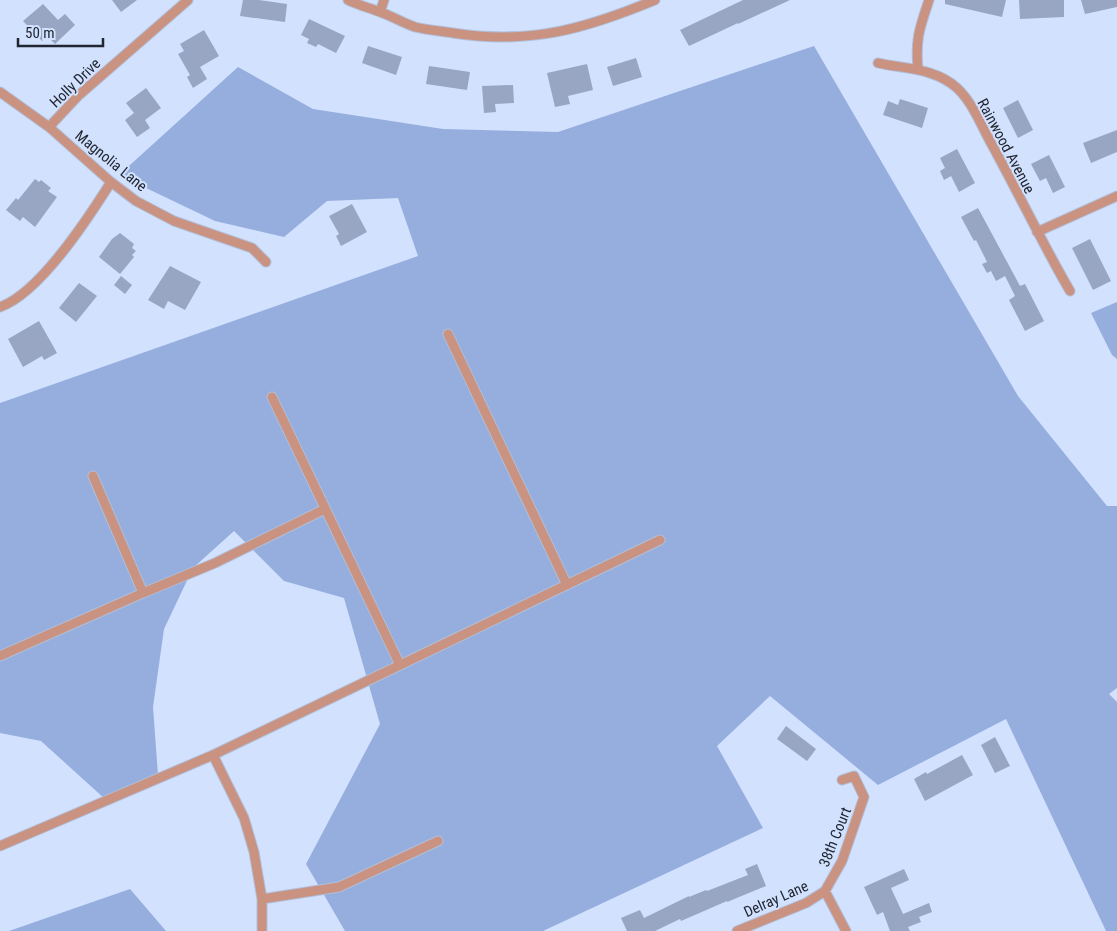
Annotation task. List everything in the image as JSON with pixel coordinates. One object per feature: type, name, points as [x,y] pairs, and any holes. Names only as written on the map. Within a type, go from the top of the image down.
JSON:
[{"type":"street","name":"Holly Drive","points":[[50,128],[79,95],[188,0]]},
{"type":"street","points":[[348,0],[427,30],[509,38],[537,36],[578,28],[656,0]]},
{"type":"street","points":[[380,12],[384,0]]},
{"type":"street","points":[[918,69],[916,48],[919,28],[929,0]]},
{"type":"street","name":"Rainwood Avenue","points":[[878,62],[932,73],[957,88],[974,110],[1037,232],[1070,291]]},
{"type":"street","name":"Magnolia Lane","points":[[0,92],[50,128],[136,201],[174,221],[252,248],[266,262]]},
{"type":"street","points":[[0,307],[29,288],[52,264],[88,220],[112,182]]},
{"type":"street","points":[[1037,232],[1117,196]]},
{"type":"street","points":[[448,334],[567,585]]},
{"type":"street","points":[[272,396],[400,665]]},
{"type":"street","points":[[93,476],[143,593]]},
{"type":"street","points":[[0,656],[214,562],[325,509]]},
{"type":"street","points":[[0,846],[214,755],[660,540]]},
{"type":"street","points":[[214,755],[244,818],[254,852],[262,899],[262,931]]},
{"type":"street","name":"38th Court","points":[[825,891],[842,861],[864,797],[854,776],[842,780]]},
{"type":"street","points":[[262,899],[339,887],[438,841]]},
{"type":"street","points":[[825,891],[846,931]]},
{"type":"street","name":"Delray Lane","points":[[737,931],[806,902],[825,891]]},
{"type":"shaded area","points":[[814,46],[1018,396],[1107,506],[1117,506],[1117,688],[1109,694],[1117,702],[1117,931],[1106,931],[1006,719],[878,785],[770,696],[717,746],[763,828],[543,931],[345,931],[306,864],[380,724],[344,598],[284,581],[234,531],[193,568],[164,629],[153,707],[158,775],[105,799],[41,741],[0,733],[0,403],[418,256],[398,198],[327,201],[284,237],[215,221],[119,175],[238,67],[313,109],[443,129],[558,132]]},
{"type":"shaded area","points":[[1117,302],[1117,359],[1112,355],[1091,313]]},
{"type":"shaded area","points":[[130,889],[166,931],[9,931]]},
{"type":"building","points":[[112,0],[137,0],[121,12]]},
{"type":"building","points":[[243,0],[287,4],[285,22],[240,16]]},
{"type":"building","points":[[743,0],[790,0],[689,46],[680,30]]},
{"type":"building","points":[[945,0],[1006,0],[1002,17],[945,4]]},
{"type":"building","points":[[1019,0],[1064,0],[1064,17],[1020,19]]},
{"type":"building","points":[[1081,0],[1117,0],[1117,7],[1085,14]]},
{"type":"building","points":[[43,4],[58,20],[65,14],[75,25],[55,44],[47,36],[42,41],[23,21]]},
{"type":"building","points":[[309,19],[345,36],[336,53],[318,44],[316,47],[307,43],[309,39],[301,35]]},
{"type":"building","points":[[204,30],[219,56],[200,67],[207,79],[193,88],[187,77],[190,75],[178,54],[184,51],[180,44]]},
{"type":"building","points":[[368,46],[402,57],[396,75],[362,63]]},
{"type":"building","points":[[636,58],[642,77],[613,86],[607,67]]},
{"type":"building","points":[[587,64],[593,90],[568,96],[570,104],[555,107],[547,73]]},
{"type":"building","points":[[429,66],[470,72],[467,90],[426,84]]},
{"type":"building","points":[[513,85],[514,103],[495,104],[496,112],[484,113],[482,86]]},
{"type":"building","points":[[146,88],[161,108],[145,120],[150,128],[137,137],[125,120],[134,113],[126,103]]},
{"type":"building","points":[[900,99],[928,108],[922,128],[883,115],[888,101],[898,105]]},
{"type":"building","points":[[1018,100],[1033,130],[1018,138],[1003,108]]},
{"type":"building","points":[[1117,130],[1117,152],[1091,163],[1083,143]]},
{"type":"building","points":[[957,149],[975,183],[959,192],[951,176],[944,180],[940,171],[945,168],[940,158]]},
{"type":"building","points":[[1049,155],[1065,187],[1053,193],[1046,178],[1040,181],[1031,164]]},
{"type":"building","points":[[35,179],[39,182],[41,180],[51,188],[48,191],[57,197],[35,227],[23,217],[20,221],[6,210],[16,198],[18,200]]},
{"type":"building","points":[[352,204],[367,232],[341,246],[336,236],[339,234],[329,216]]},
{"type":"building","points":[[978,208],[1020,286],[1025,284],[1044,321],[1025,331],[1009,300],[1015,296],[1005,276],[996,281],[991,271],[987,273],[982,264],[987,262],[961,217]]},
{"type":"building","points":[[120,233],[134,244],[132,248],[136,251],[132,255],[134,257],[120,274],[99,257],[112,239]]},
{"type":"building","points":[[1090,239],[1111,281],[1093,290],[1072,248]]},
{"type":"building","points":[[170,266],[201,282],[185,310],[168,301],[164,309],[148,300]]},
{"type":"building","points":[[121,276],[132,285],[125,294],[114,285]]},
{"type":"building","points":[[79,283],[97,296],[76,322],[59,308]]},
{"type":"building","points":[[39,321],[57,353],[44,360],[42,356],[23,367],[8,339]]},
{"type":"building","points":[[786,726],[816,749],[807,761],[777,739]]},
{"type":"building","points":[[995,737],[1010,766],[995,773],[981,745]]},
{"type":"building","points":[[962,755],[973,775],[925,801],[914,779]]},
{"type":"building","points":[[757,864],[766,886],[681,921],[680,919],[655,931],[627,931],[621,918],[640,910],[644,918],[689,896],[748,875],[745,869]]},
{"type":"building","points":[[904,869],[909,880],[891,888],[903,914],[929,903],[932,912],[919,917],[921,922],[908,927],[910,931],[890,931],[883,912],[877,915],[864,887]]}]
